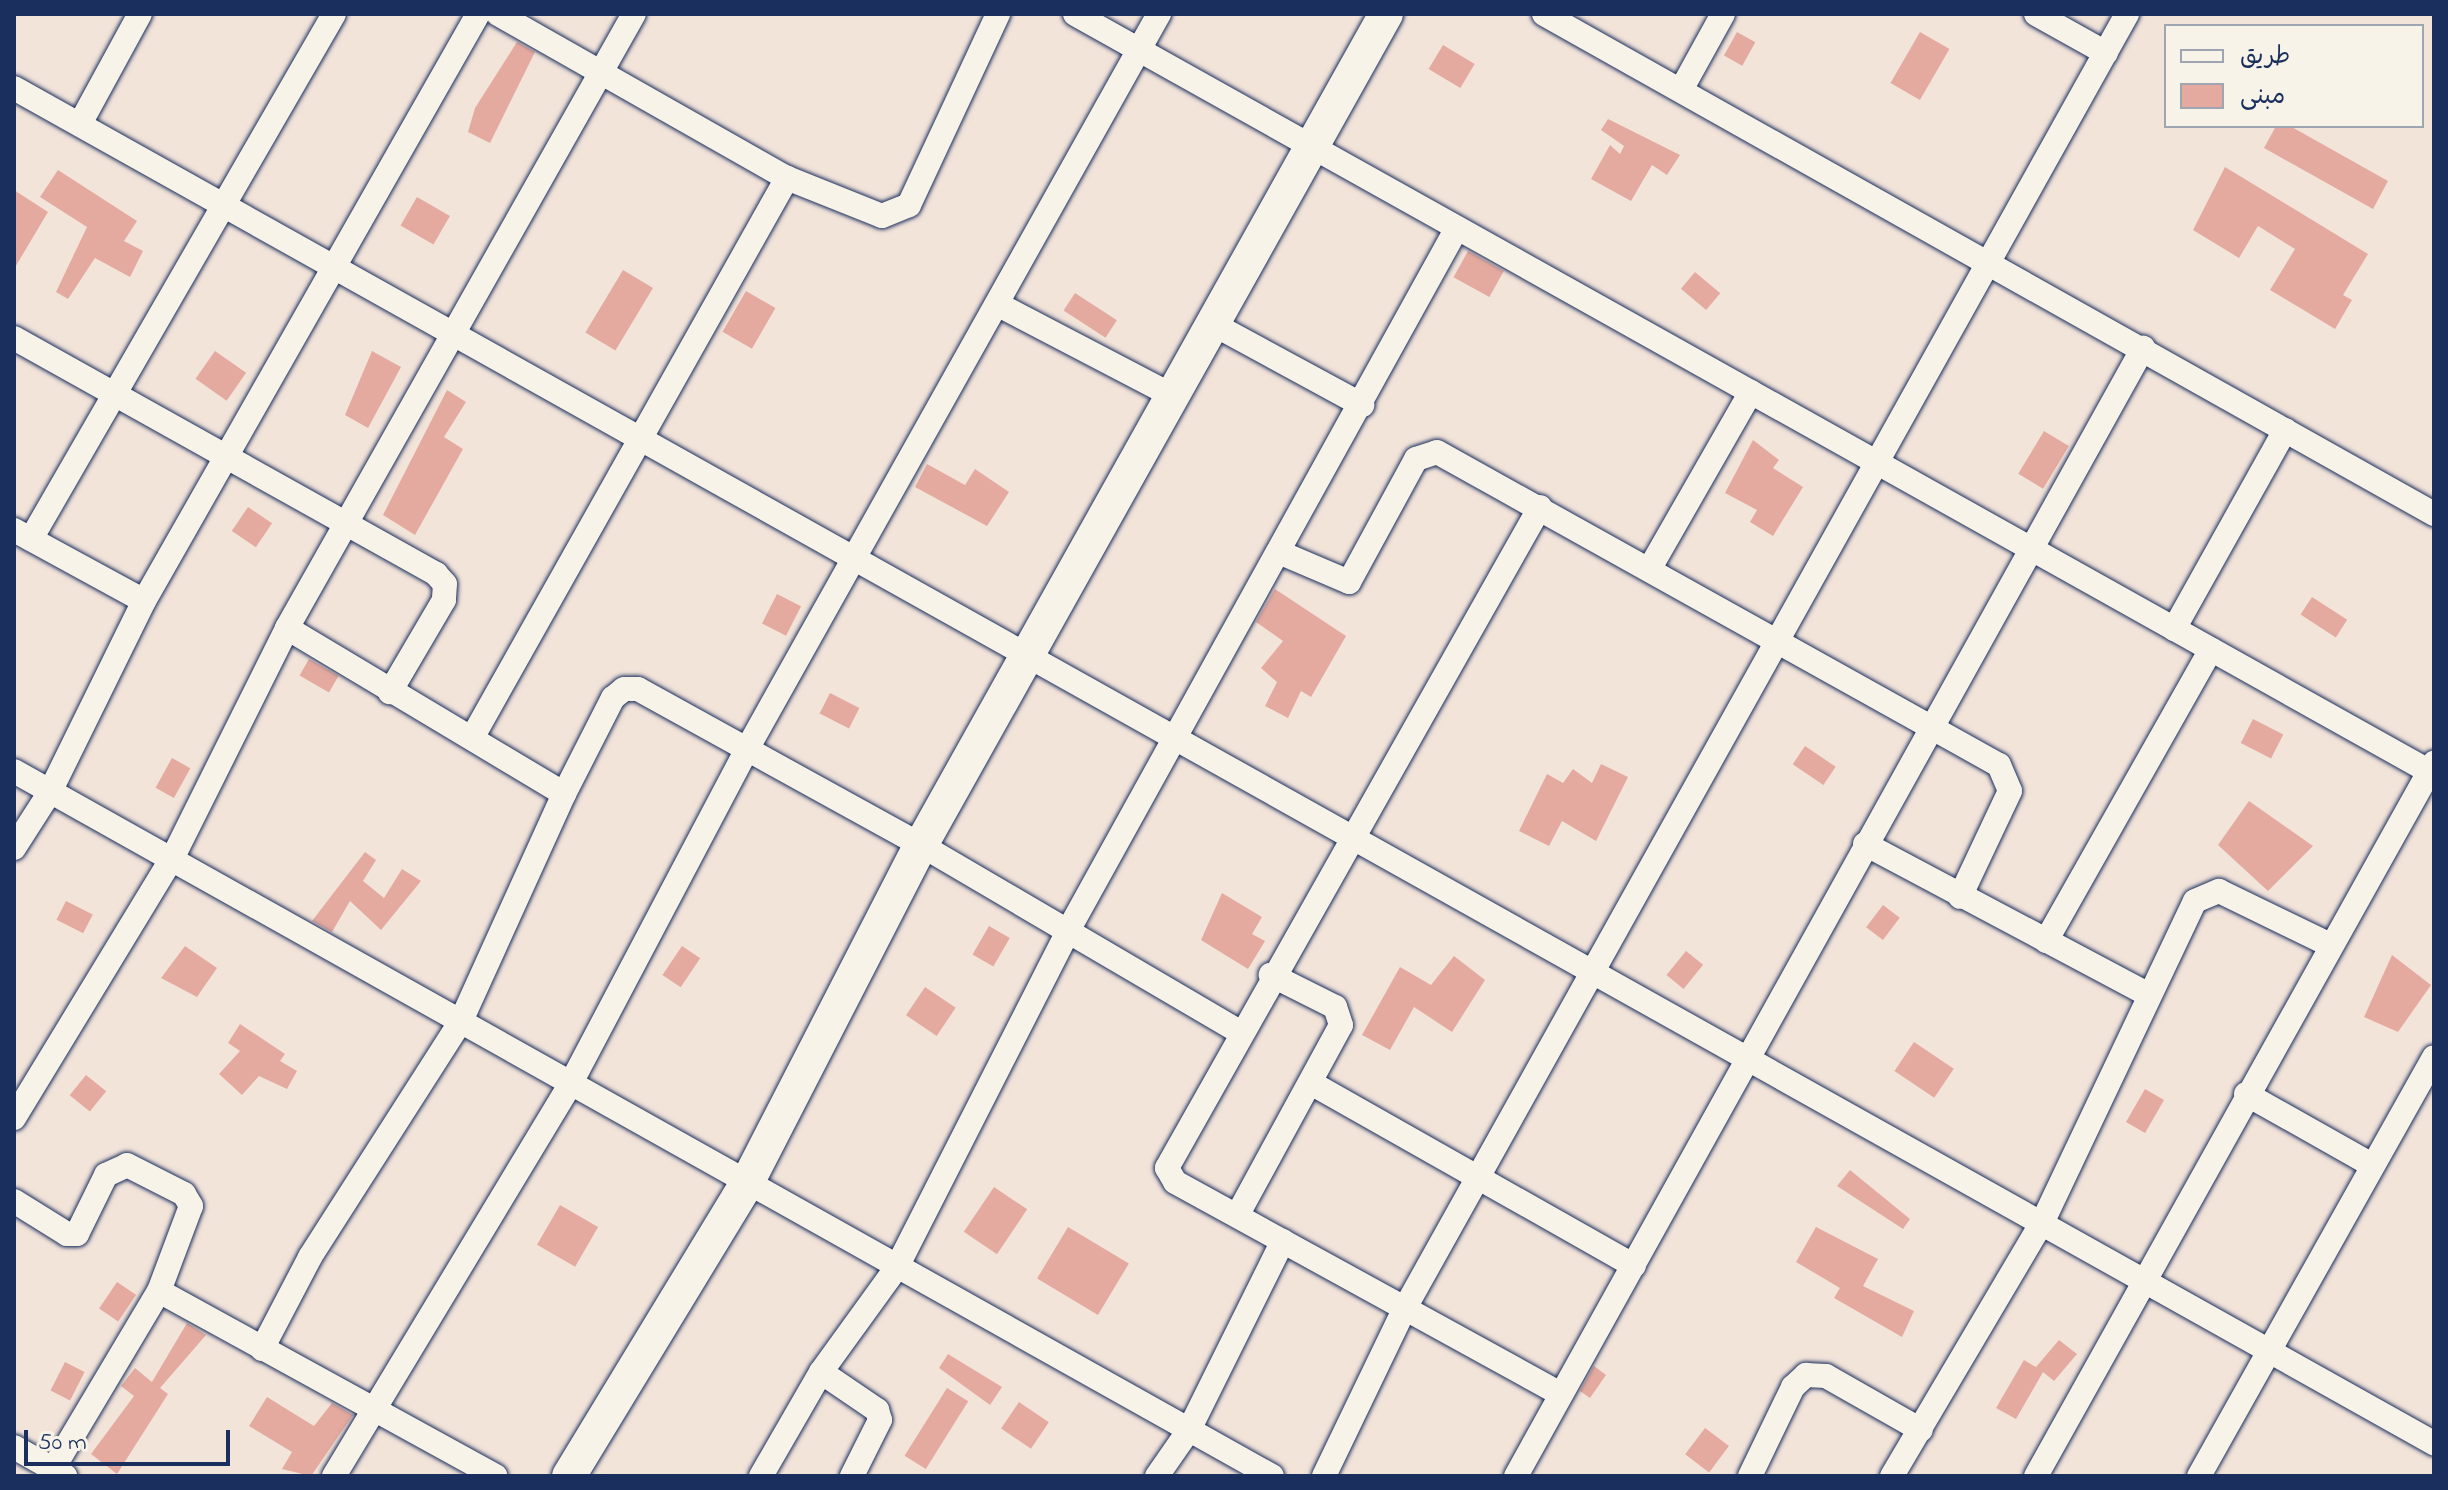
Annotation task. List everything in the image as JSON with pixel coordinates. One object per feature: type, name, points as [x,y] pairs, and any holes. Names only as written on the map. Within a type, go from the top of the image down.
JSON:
[{"type":"street","points":[[81,122],[140,14]]},
{"type":"street","points":[[144,601],[22,534],[117,395],[334,14]]},
{"type":"street","points":[[14,848],[50,792],[144,601],[478,14]]},
{"type":"street","points":[[498,14],[603,69],[787,178],[882,216],[897,215],[909,205],[998,14]]},
{"type":"street","points":[[14,1118],[173,857],[287,628],[634,14]]},
{"type":"street","points":[[1075,14],[2174,629],[2432,769],[2328,944],[2143,1280],[2042,1474]]},
{"type":"street","points":[[334,1476],[371,1408],[571,1083],[747,749],[1159,14]]},
{"type":"street","points":[[569,1476],[747,1183],[921,845],[1386,14]]},
{"type":"street","points":[[1544,14],[2434,514]]},
{"type":"street","points":[[1681,90],[1723,14]]},
{"type":"street","points":[[2036,14],[2106,53]]},
{"type":"street","points":[[1324,1476],[1405,1308],[2127,14]]},
{"type":"street","points":[[14,88],[456,330],[639,437],[2043,1221],[2434,1443]]},
{"type":"street","points":[[472,738],[787,178]]},
{"type":"street","points":[[761,1476],[821,1372],[897,1267],[1069,929],[1281,553],[1457,228]]},
{"type":"street","points":[[997,304],[1173,396]]},
{"type":"street","points":[[1213,324],[1362,405]]},
{"type":"street","points":[[14,338],[349,520],[445,584],[444,600],[390,692]]},
{"type":"street","points":[[1516,1476],[2143,348]]},
{"type":"street","points":[[1650,568],[1751,392]]},
{"type":"street","points":[[2174,629],[2285,430]]},
{"type":"street","points":[[1281,553],[1349,582],[1426,451],[1540,507],[1934,725],[2008,777],[2010,791],[1960,897]]},
{"type":"street","points":[[1540,507],[1356,837],[1271,975],[1167,1168],[1175,1182],[1561,1394]]},
{"type":"street","points":[[287,628],[564,794]]},
{"type":"street","points":[[2046,941],[2211,649]]},
{"type":"street","points":[[262,1349],[310,1257],[461,1021],[564,794],[613,698],[624,689],[638,689],[921,845],[1069,929],[1241,1033]]},
{"type":"street","points":[[14,771],[173,857],[1272,1476]]},
{"type":"street","points":[[1865,844],[2149,995]]},
{"type":"street","points":[[1892,1476],[2043,1221],[2149,995],[2204,894],[2219,891],[2328,944]]},
{"type":"street","points":[[1238,1214],[1311,1083],[1342,1015],[1271,975]]},
{"type":"street","points":[[2199,1476],[2370,1164],[2434,1057]]},
{"type":"street","points":[[1311,1083],[1634,1266]]},
{"type":"street","points":[[2246,1094],[2370,1164]]},
{"type":"street","points":[[14,1201],[77,1234],[115,1166],[127,1165],[184,1194],[190,1219],[159,1291],[59,1473],[14,1447]]},
{"type":"street","points":[[1157,1476],[1189,1430],[1283,1241]]},
{"type":"street","points":[[159,1291],[496,1476]]},
{"type":"street","points":[[821,1372],[869,1403],[880,1420],[852,1476]]},
{"type":"street","points":[[1750,1476],[1793,1387],[1806,1375],[1826,1376],[1921,1430]]},
{"type":"building","points":[[1737,32],[1755,42],[1742,66],[1724,56]]},
{"type":"building","points":[[1920,32],[1949,49],[1920,100],[1890,83]]},
{"type":"building","points":[[517,42],[535,52],[490,143],[468,132],[475,108]]},
{"type":"building","points":[[1443,45],[1475,64],[1460,88],[1429,69]]},
{"type":"building","points":[[1608,119],[1680,155],[1667,175],[1652,165],[1631,201],[1591,179],[1610,145],[1620,154],[1624,146],[1601,130]]},
{"type":"building","points":[[2275,128],[2294,128],[2388,181],[2373,209],[2264,148]]},
{"type":"building","points":[[2225,167],[2368,254],[2343,295],[2352,300],[2335,329],[2270,290],[2295,249],[2258,226],[2239,258],[2193,230]]},
{"type":"building","points":[[58,170],[137,221],[124,241],[143,251],[130,277],[95,258],[68,299],[56,292],[87,227],[40,197]]},
{"type":"building","points":[[14,190],[48,212],[14,269]]},
{"type":"building","points":[[417,197],[450,216],[433,245],[400,226]]},
{"type":"building","points":[[1468,251],[1504,271],[1489,297],[1453,277]]},
{"type":"building","points":[[623,270],[653,288],[615,351],[585,333]]},
{"type":"building","points":[[1695,272],[1720,293],[1706,310],[1681,289]]},
{"type":"building","points":[[746,291],[775,308],[752,349],[722,332]]},
{"type":"building","points":[[1075,293],[1117,320],[1105,338],[1064,311]]},
{"type":"building","points":[[215,351],[246,373],[227,401],[195,379]]},
{"type":"building","points":[[372,351],[401,367],[368,428],[345,415]]},
{"type":"building","points":[[447,390],[466,402],[444,437],[463,449],[415,535],[383,515]]},
{"type":"building","points":[[2044,431],[2069,446],[2043,489],[2018,474]]},
{"type":"building","points":[[1753,440],[1779,460],[1773,468],[1803,487],[1773,536],[1750,522],[1757,510],[1725,493]]},
{"type":"building","points":[[927,464],[965,485],[975,469],[1009,492],[987,526],[915,487]]},
{"type":"building","points":[[248,507],[272,523],[256,547],[232,531]]},
{"type":"building","points":[[1275,589],[1346,636],[1311,697],[1301,691],[1288,718],[1265,706],[1277,682],[1261,668],[1283,641],[1256,622]]},
{"type":"building","points":[[777,594],[801,606],[786,636],[762,623]]},
{"type":"building","points":[[2312,597],[2347,620],[2336,637],[2301,615]]},
{"type":"building","points":[[309,659],[338,676],[329,692],[300,675]]},
{"type":"building","points":[[830,693],[859,708],[849,728],[820,713]]},
{"type":"building","points":[[2253,719],[2283,734],[2271,758],[2241,743]]},
{"type":"building","points":[[1805,746],[1836,767],[1823,785],[1793,764]]},
{"type":"building","points":[[172,758],[190,768],[174,798],[156,788]]},
{"type":"building","points":[[1601,764],[1628,777],[1596,841],[1562,821],[1549,846],[1519,831],[1547,774],[1563,783],[1573,769],[1592,783]]},
{"type":"building","points":[[2249,801],[2313,846],[2268,891],[2218,845]]},
{"type":"building","points":[[365,852],[376,860],[363,881],[384,898],[402,869],[421,881],[381,930],[350,901],[332,932],[312,921]]},
{"type":"building","points":[[1222,893],[1262,917],[1252,934],[1265,941],[1248,969],[1201,940]]},
{"type":"building","points":[[66,901],[93,915],[83,933],[56,920]]},
{"type":"building","points":[[1883,905],[1900,918],[1883,940],[1866,927]]},
{"type":"building","points":[[989,926],[1010,938],[993,967],[972,955]]},
{"type":"building","points":[[185,946],[217,968],[197,997],[161,978]]},
{"type":"building","points":[[682,946],[700,958],[681,987],[662,975]]},
{"type":"building","points":[[1686,951],[1703,965],[1684,989],[1666,975]]},
{"type":"building","points":[[2392,955],[2431,985],[2398,1032],[2364,1017]]},
{"type":"building","points":[[1454,956],[1485,980],[1452,1032],[1414,1007],[1390,1050],[1362,1035],[1400,967],[1431,985]]},
{"type":"building","points":[[925,987],[956,1008],[937,1036],[906,1015]]},
{"type":"building","points":[[240,1024],[285,1054],[280,1061],[297,1071],[287,1089],[259,1076],[242,1095],[219,1074],[240,1051],[228,1043]]},
{"type":"building","points":[[1914,1042],[1954,1069],[1934,1098],[1894,1071]]},
{"type":"building","points":[[86,1075],[106,1091],[90,1112],[70,1095]]},
{"type":"building","points":[[2145,1089],[2164,1100],[2145,1133],[2126,1122]]},
{"type":"building","points":[[1850,1170],[1910,1219],[1903,1229],[1837,1186]]},
{"type":"building","points":[[994,1187],[1027,1209],[997,1254],[964,1232]]},
{"type":"building","points":[[560,1205],[598,1227],[575,1267],[537,1245]]},
{"type":"building","points":[[1068,1227],[1129,1264],[1098,1315],[1037,1278]]},
{"type":"building","points":[[1816,1227],[1878,1259],[1863,1286],[1914,1311],[1902,1337],[1834,1298],[1840,1288],[1796,1262]]},
{"type":"building","points":[[117,1282],[136,1295],[118,1321],[99,1309]]},
{"type":"building","points":[[187,1323],[206,1335],[160,1388],[168,1394],[117,1474],[91,1454],[134,1396],[121,1386],[135,1368],[152,1382]]},
{"type":"building","points":[[2059,1340],[2077,1354],[2054,1381],[2043,1372],[2016,1419],[1996,1408],[2024,1360],[2041,1370],[2036,1367]]},
{"type":"building","points":[[948,1354],[1002,1387],[990,1405],[939,1368]]},
{"type":"building","points":[[65,1362],[85,1372],[70,1400],[50,1391]]},
{"type":"building","points":[[1594,1366],[1606,1375],[1590,1398],[1580,1391]]},
{"type":"building","points":[[947,1388],[968,1401],[926,1469],[905,1456]]},
{"type":"building","points":[[267,1397],[314,1426],[332,1403],[353,1415],[311,1476],[282,1469],[292,1452],[249,1426]]},
{"type":"building","points":[[1019,1402],[1049,1422],[1031,1449],[1001,1429]]},
{"type":"building","points":[[1705,1428],[1729,1446],[1709,1472],[1685,1454]]}]
